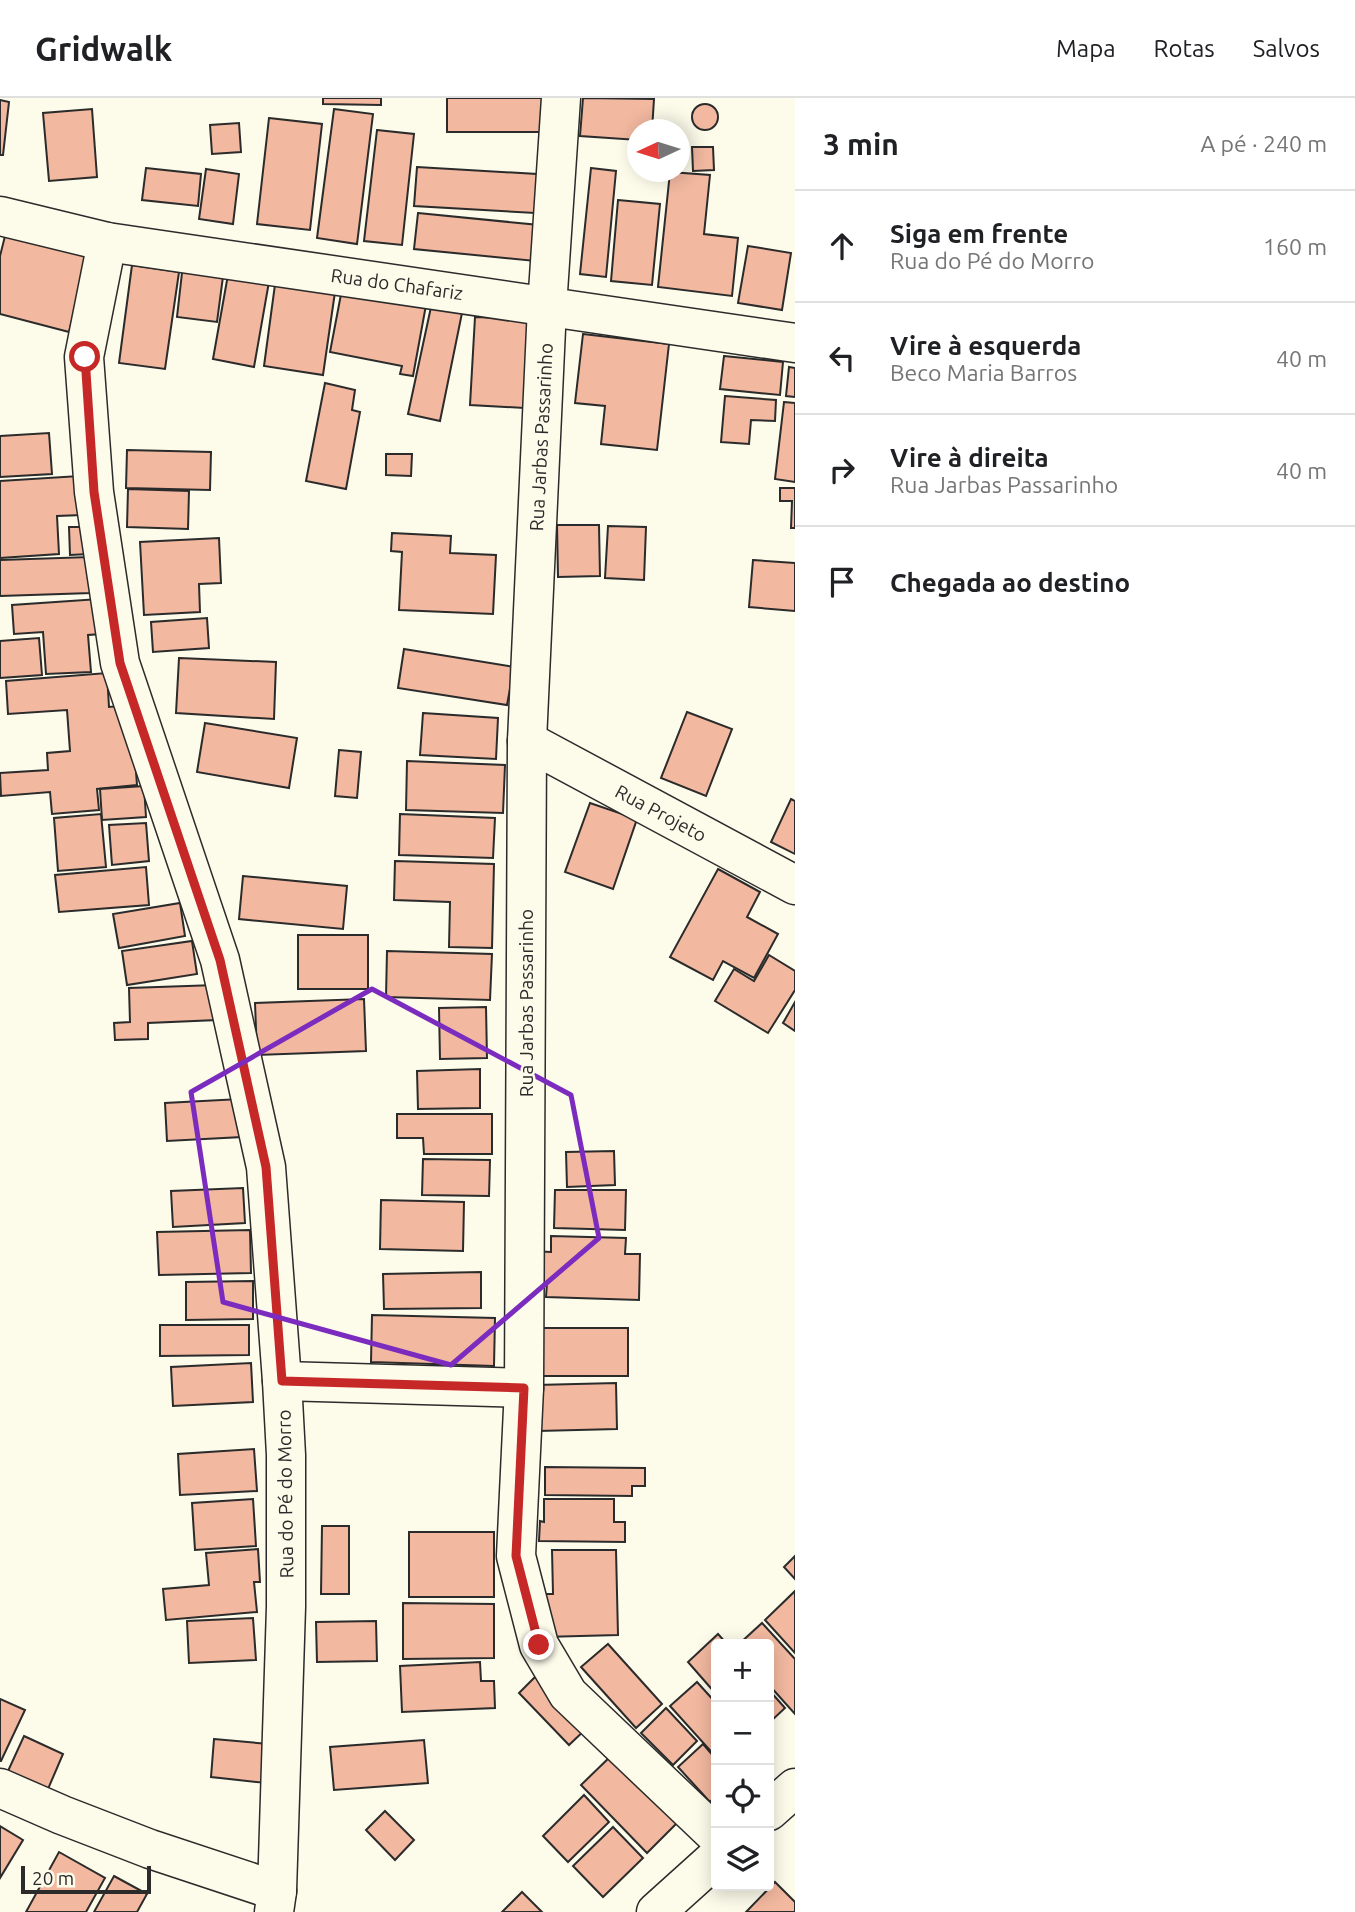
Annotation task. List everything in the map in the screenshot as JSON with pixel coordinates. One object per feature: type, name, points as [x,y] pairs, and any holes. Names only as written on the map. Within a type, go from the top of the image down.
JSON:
[{"type":"street","name":"Rua Jarbas Passarinho","points":[[561,98],[547,307],[527,741],[524,1388],[516,1556],[539,1645],[568,1694],[711,1830]]},
{"type":"street","name":"Rua do Chafariz","points":[[0,216],[107,242],[795,344]]},
{"type":"street","name":"Rua do Pé do Morro","points":[[0,1788],[276,1901],[286,1606],[286,1455],[266,1167],[220,960],[120,663],[94,492],[85,357],[107,242]]},
{"type":"street","name":"Rua Projeto","points":[[527,741],[795,885]]},
{"type":"street","points":[[282,1381],[524,1388]]},
{"type":"street","points":[[774,1807],[795,1788]]},
{"type":"street","points":[[656,1912],[711,1862]]},
{"type":"highlighted area","points":[[372,989],[571,1095],[599,1238],[451,1365],[223,1302],[191,1092]]},
{"type":"building","points":[[323,98],[381,98],[381,105],[323,104]]},
{"type":"building","points":[[447,98],[543,98],[543,132],[447,132]]},
{"type":"building","points":[[583,98],[654,99],[653,119],[627,119],[627,139],[580,136]]},
{"type":"building","points":[[0,100],[9,102],[3,155],[0,155]]},
{"type":"building","points":[[705,104],[714,108],[718,117],[714,126],[705,130],[696,126],[692,117],[696,108]]},
{"type":"building","points":[[92,109],[97,177],[49,181],[43,113]]},
{"type":"building","points":[[334,109],[373,114],[357,244],[317,238]]},
{"type":"building","points":[[269,118],[322,124],[310,230],[257,224]]},
{"type":"building","points":[[239,123],[241,152],[212,154],[210,125]]},
{"type":"building","points":[[377,130],[414,134],[402,245],[364,241]]},
{"type":"building","points":[[692,147],[713,147],[714,170],[693,171]]},
{"type":"building","points":[[417,167],[537,174],[535,213],[414,206]]},
{"type":"building","points":[[146,168],[201,174],[198,206],[142,200]]},
{"type":"building","points":[[591,168],[616,171],[606,277],[580,274]]},
{"type":"building","points":[[206,169],[239,174],[233,224],[199,219]]},
{"type":"building","points":[[690,174],[710,175],[704,234],[738,238],[732,296],[658,287],[669,182],[690,182]]},
{"type":"building","points":[[618,200],[660,204],[652,285],[611,281]]},
{"type":"building","points":[[418,213],[539,225],[535,261],[414,249]]},
{"type":"building","points":[[8,224],[91,246],[69,332],[0,314],[0,256]]},
{"type":"building","points":[[748,246],[791,253],[782,310],[738,303]]},
{"type":"building","points":[[183,264],[224,269],[217,322],[177,317]]},
{"type":"building","points":[[132,265],[179,272],[165,369],[119,363]]},
{"type":"building","points":[[229,269],[270,276],[254,367],[213,359]]},
{"type":"building","points":[[276,277],[336,285],[323,375],[264,366]]},
{"type":"building","points":[[342,289],[426,305],[413,376],[400,374],[402,366],[330,352]]},
{"type":"building","points":[[431,307],[462,313],[440,421],[408,414]]},
{"type":"building","points":[[475,317],[528,319],[524,408],[470,405]]},
{"type":"building","points":[[583,334],[669,344],[657,450],[601,444],[605,406],[575,403]]},
{"type":"building","points":[[724,356],[783,362],[780,395],[720,389]]},
{"type":"building","points":[[789,367],[795,368],[795,397],[786,396]]},
{"type":"building","points":[[325,383],[355,390],[352,410],[360,412],[346,489],[306,481]]},
{"type":"building","points":[[725,396],[776,400],[775,421],[751,420],[749,444],[721,442]]},
{"type":"building","points":[[784,402],[795,403],[795,482],[775,479]]},
{"type":"building","points":[[49,433],[52,474],[0,477],[0,436]]},
{"type":"building","points":[[127,450],[211,452],[210,490],[126,488]]},
{"type":"building","points":[[386,454],[412,454],[411,476],[386,475]]},
{"type":"building","points":[[79,476],[82,515],[57,516],[59,554],[0,558],[0,481]]},
{"type":"building","points":[[780,488],[795,488],[795,528],[791,528],[792,501],[780,501]]},
{"type":"building","points":[[128,489],[189,491],[188,529],[127,527]]},
{"type":"building","points":[[557,525],[599,525],[600,576],[558,577]]},
{"type":"building","points":[[608,526],[646,527],[644,580],[605,578]]},
{"type":"building","points":[[69,527],[88,527],[89,554],[70,555]]},
{"type":"building","points":[[392,533],[451,536],[450,553],[496,555],[493,614],[399,610],[402,552],[391,551]]},
{"type":"building","points":[[219,538],[221,583],[199,584],[200,612],[144,615],[140,542]]},
{"type":"building","points":[[90,557],[91,593],[0,596],[0,560]]},
{"type":"building","points":[[753,560],[795,563],[795,611],[749,607]]},
{"type":"building","points":[[99,599],[102,634],[88,635],[91,672],[46,674],[43,632],[14,634],[12,605]]},
{"type":"building","points":[[207,618],[209,648],[153,652],[151,622]]},
{"type":"building","points":[[39,638],[42,675],[0,678],[0,641]]},
{"type":"building","points":[[404,649],[514,667],[507,705],[398,688]]},
{"type":"building","points":[[179,658],[276,662],[274,719],[176,713]]},
{"type":"building","points":[[107,673],[109,707],[131,705],[137,785],[97,789],[99,810],[52,814],[50,792],[1,796],[0,773],[48,770],[47,753],[70,751],[67,710],[8,714],[6,681]]},
{"type":"building","points":[[687,712],[732,729],[706,796],[661,778]]},
{"type":"building","points":[[423,713],[498,718],[496,759],[420,755]]},
{"type":"building","points":[[205,723],[297,738],[289,788],[197,772]]},
{"type":"building","points":[[339,750],[361,752],[357,798],[335,796]]},
{"type":"building","points":[[407,761],[505,765],[503,813],[406,810]]},
{"type":"building","points":[[144,786],[146,817],[102,820],[100,789]]},
{"type":"building","points":[[791,799],[795,801],[795,854],[771,842]]},
{"type":"building","points":[[590,803],[637,819],[613,889],[565,872]]},
{"type":"building","points":[[101,814],[106,867],[58,871],[54,818]]},
{"type":"building","points":[[400,814],[495,818],[493,858],[399,855]]},
{"type":"building","points":[[146,823],[149,861],[112,865],[109,825]]},
{"type":"building","points":[[395,861],[494,864],[492,948],[449,947],[450,902],[394,900]]},
{"type":"building","points":[[146,867],[149,905],[59,912],[55,875]]},
{"type":"building","points":[[718,869],[760,892],[747,917],[778,934],[754,978],[723,961],[713,980],[670,957]]},
{"type":"building","points":[[243,876],[347,886],[343,929],[239,919]]},
{"type":"building","points":[[180,903],[185,936],[119,948],[113,914]]},
{"type":"building","points":[[298,935],[368,935],[368,989],[298,989]]},
{"type":"building","points":[[192,941],[197,974],[127,985],[122,951]]},
{"type":"building","points":[[387,951],[492,954],[490,1000],[386,997]]},
{"type":"building","points":[[769,955],[795,971],[795,990],[768,1033],[715,1001],[734,969],[754,981]]},
{"type":"building","points":[[216,985],[217,1020],[148,1023],[148,1039],[115,1040],[114,1023],[130,1022],[129,988]]},
{"type":"building","points":[[364,999],[366,1051],[257,1055],[255,1003]]},
{"type":"building","points":[[795,1002],[795,1031],[783,1023]]},
{"type":"building","points":[[486,1007],[487,1058],[440,1059],[439,1008]]},
{"type":"building","points":[[480,1069],[480,1108],[418,1109],[417,1071]]},
{"type":"building","points":[[240,1099],[242,1137],[167,1141],[165,1103]]},
{"type":"building","points":[[397,1114],[492,1114],[492,1154],[424,1154],[423,1138],[397,1138]]},
{"type":"building","points":[[614,1151],[615,1185],[567,1187],[566,1152]]},
{"type":"building","points":[[423,1159],[490,1160],[489,1196],[422,1195]]},
{"type":"building","points":[[243,1188],[245,1223],[173,1227],[171,1191]]},
{"type":"building","points":[[555,1190],[626,1190],[625,1230],[554,1228]]},
{"type":"building","points":[[381,1200],[464,1202],[463,1251],[380,1249]]},
{"type":"building","points":[[250,1230],[251,1273],[159,1275],[157,1232]]},
{"type":"building","points":[[551,1236],[626,1238],[625,1254],[640,1254],[639,1300],[546,1297],[547,1283],[529,1282],[531,1251],[551,1252]]},
{"type":"building","points":[[481,1272],[481,1308],[384,1309],[383,1274]]},
{"type":"building","points":[[253,1281],[253,1319],[186,1320],[186,1282]]},
{"type":"building","points":[[372,1315],[495,1318],[494,1366],[371,1362]]},
{"type":"building","points":[[160,1325],[249,1325],[249,1355],[160,1356]]},
{"type":"building","points":[[536,1328],[628,1328],[628,1376],[537,1376]]},
{"type":"building","points":[[251,1363],[253,1402],[173,1406],[171,1367]]},
{"type":"building","points":[[616,1383],[617,1429],[538,1431],[536,1385]]},
{"type":"building","points":[[254,1449],[257,1491],[180,1495],[178,1454]]},
{"type":"building","points":[[545,1467],[645,1468],[645,1486],[632,1486],[632,1496],[545,1495]]},
{"type":"building","points":[[253,1499],[256,1546],[195,1550],[192,1503]]},
{"type":"building","points":[[544,1499],[614,1499],[614,1522],[625,1522],[625,1542],[539,1541],[540,1521],[544,1522]]},
{"type":"building","points":[[322,1526],[349,1526],[349,1594],[321,1594]]},
{"type":"building","points":[[409,1532],[494,1532],[494,1597],[409,1597]]},
{"type":"building","points":[[258,1549],[260,1582],[254,1582],[257,1612],[166,1620],[163,1589],[209,1585],[206,1553]]},
{"type":"building","points":[[552,1550],[616,1550],[618,1635],[543,1637],[542,1594],[553,1594]]},
{"type":"building","points":[[795,1556],[795,1579],[784,1567]]},
{"type":"building","points":[[795,1591],[795,1653],[765,1620]]},
{"type":"building","points":[[403,1603],[494,1604],[494,1658],[403,1659]]},
{"type":"building","points":[[253,1618],[256,1660],[189,1663],[187,1621]]},
{"type":"building","points":[[376,1621],[377,1661],[317,1662],[316,1622]]},
{"type":"building","points":[[762,1623],[795,1659],[795,1714],[774,1691],[774,1639],[744,1639]]},
{"type":"building","points":[[711,1641],[711,1688],[688,1662]]},
{"type":"building","points":[[608,1644],[662,1704],[636,1728],[581,1667]]},
{"type":"building","points":[[480,1662],[481,1681],[494,1681],[495,1708],[402,1712],[400,1666]]},
{"type":"building","points":[[537,1675],[588,1727],[569,1745],[519,1693]]},
{"type":"building","points":[[697,1682],[711,1697],[711,1751],[670,1706]]},
{"type":"building","points":[[774,1696],[785,1708],[774,1718]]},
{"type":"building","points":[[0,1699],[25,1710],[1,1761],[0,1761]]},
{"type":"building","points":[[666,1708],[697,1741],[673,1765],[641,1733]]},
{"type":"building","points":[[24,1736],[63,1754],[48,1789],[8,1771]]},
{"type":"building","points":[[214,1739],[269,1744],[266,1783],[211,1777]]},
{"type":"building","points":[[424,1740],[428,1783],[334,1790],[330,1747]]},
{"type":"building","points":[[703,1744],[711,1753],[710,1802],[678,1767]]},
{"type":"building","points":[[613,1754],[679,1821],[647,1853],[581,1785]]},
{"type":"building","points":[[584,1795],[609,1822],[568,1862],[543,1836]]},
{"type":"building","points":[[385,1811],[414,1840],[395,1860],[366,1830]]},
{"type":"building","points":[[0,1826],[23,1840],[0,1878]]},
{"type":"building","points":[[613,1827],[643,1858],[603,1897],[573,1866]]},
{"type":"building","points":[[59,1852],[105,1878],[86,1912],[26,1912]]},
{"type":"building","points":[[114,1876],[147,1894],[137,1912],[94,1912]]},
{"type":"building","points":[[774,1883],[795,1902],[795,1912],[746,1912],[766,1891],[774,1891]]},
{"type":"building","points":[[522,1892],[542,1912],[502,1912]]},
{"type":"route","points":[[85,357],[94,492],[120,663],[220,960],[266,1167],[282,1381],[524,1388],[516,1556],[539,1645]]}]
